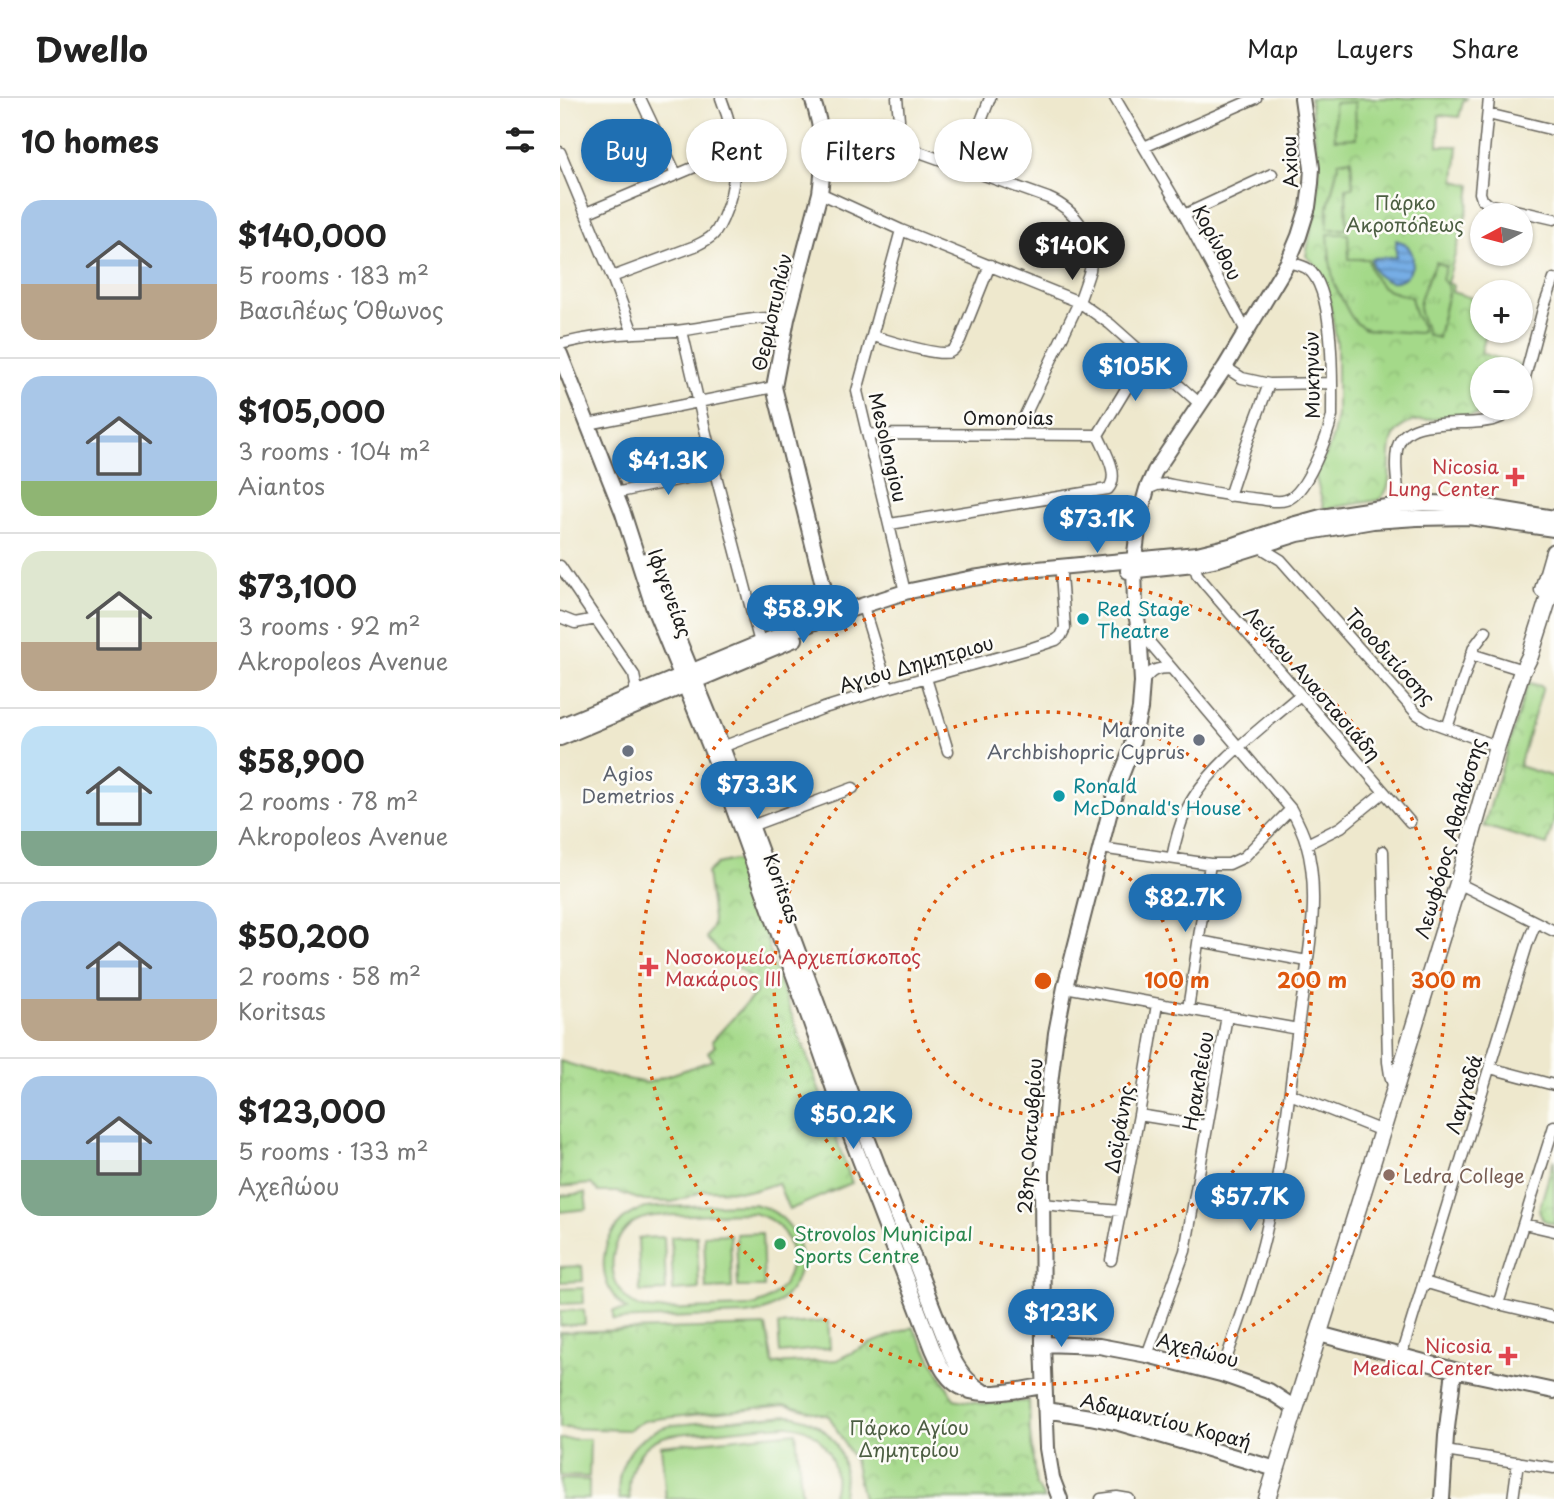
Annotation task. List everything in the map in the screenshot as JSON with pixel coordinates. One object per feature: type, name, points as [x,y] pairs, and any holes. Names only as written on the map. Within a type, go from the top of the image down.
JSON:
[{"type":"main road","name":"Λεωφόρος Αθαλάσσης","points":[[1523,670],[1524,653],[1554,552]]},
{"type":"main road","name":"Λεωφόρος Αθαλάσσης","points":[[1267,1499],[1458,883],[1497,746],[1552,595]]},
{"type":"street","points":[[640,98],[676,174]]},
{"type":"street","points":[[720,98],[728,119]]},
{"type":"street","name":"Θερμοπυλών","points":[[812,98],[819,119]]},
{"type":"street","points":[[897,98],[899,119]]},
{"type":"street","points":[[982,119],[990,98]]},
{"type":"street","name":"Κορίνθου","points":[[1115,98],[1184,215],[1246,331]]},
{"type":"street","points":[[1144,147],[1256,98]]},
{"type":"street","name":"Axiou","points":[[1200,404],[1288,262],[1306,215],[1311,183],[1309,142],[1302,98]]},
{"type":"street","points":[[1489,98],[1480,192],[1482,200],[1488,204],[1554,219]]},
{"type":"street","points":[[1488,114],[1554,130]]},
{"type":"street","points":[[560,152],[633,333]]},
{"type":"street","points":[[586,213],[686,170]]},
{"type":"street","points":[[1184,215],[1272,174]]},
{"type":"street","points":[[612,277],[695,246],[714,234],[720,225],[734,182]]},
{"type":"street","name":"Θερμοπυλών","points":[[821,182],[787,319],[774,387],[833,615]]},
{"type":"street","points":[[1004,182],[1060,204],[1082,226],[1090,254],[1090,269],[1079,302],[1016,434]]},
{"type":"street","points":[[820,193],[901,230],[1079,302],[1110,324],[1200,404]]},
{"type":"street","name":"Mesolongiou","points":[[901,230],[857,391],[905,592]]},
{"type":"street","name":"Μυκηνών","points":[[1229,496],[1283,501],[1294,497],[1301,489],[1328,434],[1332,416],[1331,343],[1323,296],[1310,270],[1288,262]]},
{"type":"street","points":[[873,336],[929,351],[947,353],[954,350],[990,265]]},
{"type":"street","points":[[1530,357],[1554,279]]},
{"type":"street","points":[[560,344],[633,333],[682,331],[754,320],[787,319]]},
{"type":"street","points":[[682,331],[715,472],[760,643]]},
{"type":"street","name":"Ιφιγενείας","points":[[560,354],[623,513],[647,563],[689,679]]},
{"type":"street","points":[[890,524],[1104,490],[1111,486],[1114,473],[1098,435],[1146,356]]},
{"type":"street","points":[[1225,367],[1242,378],[1269,384],[1331,383]]},
{"type":"street","points":[[1147,489],[1167,484],[1229,496],[1269,384]]},
{"type":"street","points":[[588,425],[774,387]]},
{"type":"street","name":"28ης Οκτωβρίου","points":[[1060,1499],[1047,1448],[1043,1344],[1042,1174],[1056,1033],[1101,848],[1136,730],[1142,682],[1134,566],[1140,514],[1147,489],[1159,464],[1200,404]]},
{"type":"street","points":[[1400,505],[1396,451],[1402,436],[1409,429],[1492,420]]},
{"type":"street","name":"Omonoias","points":[[868,434],[1098,435]]},
{"type":"street","points":[[615,493],[715,472]]},
{"type":"street","points":[[560,726],[632,695],[689,679],[865,613],[975,585],[1134,566],[1234,545],[1321,517],[1400,505],[1469,504],[1554,518]]},
{"type":"street","points":[[560,738],[760,643],[833,615],[905,592],[1027,570],[1194,564],[1260,547],[1283,538],[1347,524],[1469,517],[1554,529]]},
{"type":"street","points":[[1281,560],[1279,547],[1283,538]]},
{"type":"street","name":"Τροοδιτίσσης","points":[[1260,547],[1281,560],[1412,710],[1428,721],[1497,746]]},
{"type":"street","name":"Λεύκου Αναστασιάδη","points":[[1194,564],[1197,574],[1205,584],[1410,822]]},
{"type":"street","points":[[560,566],[634,675],[636,685],[632,695]]},
{"type":"street","name":"Αγιου Δημητριου","points":[[722,747],[824,708],[1056,640],[1066,624],[1061,575]]},
{"type":"street","name":"28ης Οκτωβρίου","points":[[1119,781],[1133,691],[1131,629],[1135,609]]},
{"type":"street","points":[[865,613],[888,688]]},
{"type":"street","points":[[560,617],[575,623],[596,619]]},
{"type":"street","points":[[1538,631],[1546,622],[1554,619]]},
{"type":"street","points":[[1139,629],[1291,809],[1307,844],[1314,895],[1290,1094],[1266,1232],[1221,1374]]},
{"type":"street","points":[[1447,728],[1471,654],[1486,631]]},
{"type":"street","points":[[1471,654],[1523,670]]},
{"type":"street","points":[[1142,682],[1152,671],[1171,668]]},
{"type":"street","points":[[926,678],[948,751]]},
{"type":"street","name":"Koritsas","points":[[689,679],[722,747],[812,979],[950,1352],[959,1371],[986,1393]]},
{"type":"street","name":"Koritsas","points":[[689,679],[845,1121],[933,1349],[946,1374],[966,1391],[986,1393],[1045,1386]]},
{"type":"street","points":[[1172,858],[1186,809],[1211,774],[1300,695]]},
{"type":"street","points":[[751,826],[853,788]]},
{"type":"street","points":[[1307,844],[1341,827],[1384,792]]},
{"type":"street","points":[[1101,848],[1210,864],[1229,864],[1244,857],[1291,809]]},
{"type":"street","points":[[1383,851],[1388,1062],[1395,1089]]},
{"type":"street","points":[[1188,1009],[1210,864]]},
{"type":"street","points":[[1458,883],[1554,931]]},
{"type":"street","name":"Λαγγαδά","points":[[1401,1356],[1536,922]]},
{"type":"street","points":[[1199,941],[1307,961]]},
{"type":"street","points":[[1065,988],[1298,1028]]},
{"type":"street","name":"Δοϊράνης","points":[[1111,1260],[1157,1004]]},
{"type":"street","name":"Ηρακλείου","points":[[1147,1355],[1185,1251],[1227,1016]]},
{"type":"street","points":[[1490,1068],[1554,1086]]},
{"type":"street","points":[[1290,1094],[1382,1131]]},
{"type":"street","points":[[1139,1115],[1207,1126]]},
{"type":"street","points":[[1498,1304],[1552,1141],[1554,1126]]},
{"type":"street","points":[[1042,1204],[1120,1211]]},
{"type":"street","points":[[1524,1224],[1554,1231]]},
{"type":"street","points":[[1424,1282],[1554,1317]]},
{"type":"street","points":[[1319,1334],[1454,1370],[1554,1391]]},
{"type":"street","name":"Αχελώου","points":[[1043,1344],[1100,1346],[1147,1355],[1221,1374],[1269,1391],[1295,1408]]},
{"type":"street","points":[[1442,1499],[1454,1370]]},
{"type":"street","name":"Αδαμαντίου Κοραή","points":[[1046,1410],[1118,1423],[1276,1469]]},
{"type":"street","points":[[1445,1451],[1554,1468]]},
{"type":"street","points":[[1513,1499],[1518,1462]]},
{"type":"street","points":[[1101,1499],[1129,1499]]},
{"type":"green space","name":"Πάρκο Ακροπόλεως","points":[[1310,98],[1467,98],[1463,102],[1459,117],[1439,115],[1438,146],[1458,146],[1455,181],[1471,185],[1468,208],[1447,283],[1453,285],[1452,292],[1470,297],[1470,343],[1484,343],[1481,353],[1494,357],[1470,357],[1470,416],[1415,421],[1402,427],[1394,436],[1389,482],[1378,500],[1324,509],[1315,474],[1326,455],[1337,416],[1337,344],[1328,294],[1317,266],[1306,256],[1319,173]],"holes":[[[1351,159],[1353,187],[1346,188],[1347,229],[1327,229],[1328,207],[1339,161]],[[1328,234],[1348,234],[1349,259],[1368,259],[1377,282],[1388,290],[1411,297],[1422,332],[1365,329],[1355,322],[1334,284]],[[1436,262],[1446,266],[1442,279],[1449,288],[1438,338],[1427,335],[1419,307]]]},
{"type":"green space","points":[[1355,102],[1356,138],[1335,139],[1334,103]]},
{"type":"green space","points":[[1351,159],[1353,188],[1346,189],[1347,229],[1327,230],[1328,207],[1339,161]]},
{"type":"green space","points":[[1327,234],[1348,234],[1367,257],[1383,287],[1411,297],[1422,332],[1375,331],[1354,321],[1334,283]]},
{"type":"green space","points":[[1435,262],[1446,266],[1446,283],[1449,287],[1438,338],[1427,335],[1419,307]]},
{"type":"green space","points":[[1528,682],[1543,687],[1519,766],[1554,777],[1554,821],[1547,845],[1484,826]]},
{"type":"green space","points":[[739,861],[742,867],[767,938],[773,965],[852,1183],[789,1210],[778,1183],[752,1191],[705,1190],[672,1202],[644,1201],[618,1192],[599,1192],[591,1184],[560,1187],[560,1061],[602,1074],[647,1083],[713,1060],[708,1052],[715,1046],[712,1041],[756,993],[756,983],[706,938],[713,919],[707,873],[717,864]]},
{"type":"green space","points":[[1554,1159],[1554,1224],[1543,1220],[1539,1210]]},
{"type":"green space","points":[[585,1193],[587,1209],[560,1212],[560,1196]]},
{"type":"green space","points":[[754,1204],[775,1213],[790,1227],[798,1244],[800,1263],[795,1281],[785,1297],[768,1309],[746,1315],[613,1320],[613,1311],[627,1310],[609,1287],[604,1273],[604,1258],[612,1233],[623,1220],[646,1208]],"holes":[[[753,1213],[771,1220],[783,1232],[790,1247],[791,1262],[787,1278],[778,1291],[764,1301],[746,1307],[647,1309],[632,1303],[617,1285],[613,1261],[619,1238],[626,1229],[642,1218]]]},
{"type":"green space","points":[[762,1233],[764,1287],[738,1287],[736,1234]]},
{"type":"green space","points":[[730,1234],[732,1288],[706,1289],[704,1235]]},
{"type":"green space","points":[[697,1236],[699,1289],[673,1291],[671,1237]]},
{"type":"green space","points":[[664,1237],[666,1291],[640,1292],[638,1238]]},
{"type":"green space","points":[[582,1266],[583,1281],[560,1282],[560,1267]]},
{"type":"green space","points":[[583,1288],[584,1303],[560,1304],[560,1289]]},
{"type":"green space","points":[[584,1310],[585,1324],[560,1326],[560,1311]]},
{"type":"green space","points":[[828,1321],[830,1348],[780,1353],[778,1325]]},
{"type":"green space","name":"Πάρκο Αγίου Δημητρίου","points":[[766,1326],[773,1364],[837,1360],[913,1327],[954,1399],[983,1404],[1029,1401],[1036,1485],[1045,1499],[863,1499],[854,1460],[829,1416],[786,1405],[646,1420],[628,1430],[560,1428],[560,1332]]},
{"type":"green space","points":[[789,1415],[817,1425],[835,1444],[844,1469],[842,1499],[831,1499],[835,1471],[829,1452],[817,1437],[807,1430],[788,1425],[663,1437],[646,1447],[635,1462],[630,1480],[630,1499],[619,1499],[620,1473],[631,1450],[639,1441],[661,1428]]},
{"type":"green space","points":[[796,1432],[802,1499],[666,1499],[661,1446]]},
{"type":"green space","points":[[560,1439],[590,1439],[589,1477],[560,1476]]},
{"type":"green space","points":[[560,1479],[589,1480],[589,1499],[560,1499]]},
{"type":"water","points":[[1396,240],[1411,250],[1412,266],[1403,279],[1386,280],[1375,272],[1371,258],[1396,257]]},
{"type":"place","name":"Nicosia Lung Center","points":[[1515,477]]},
{"type":"place","name":"Red Stage Theatre","points":[[1083,619]]},
{"type":"place","name":"Maronite Archbishopric Cyprus","points":[[1199,740]]},
{"type":"place","name":"Agios Demetrios","points":[[628,751]]},
{"type":"place","name":"Ronald McDonald's House","points":[[1059,796]]},
{"type":"place","name":"Νοσοκομείο Αρχιεπίσκοπος Μακάριος ΙΙΙ","points":[[649,967]]},
{"type":"place","name":"Ledra College","points":[[1389,1175]]},
{"type":"place","name":"Strovolos Municipal Sports Centre","points":[[780,1244]]},
{"type":"place","name":"Nicosia Medical Center","points":[[1508,1356]]}]
